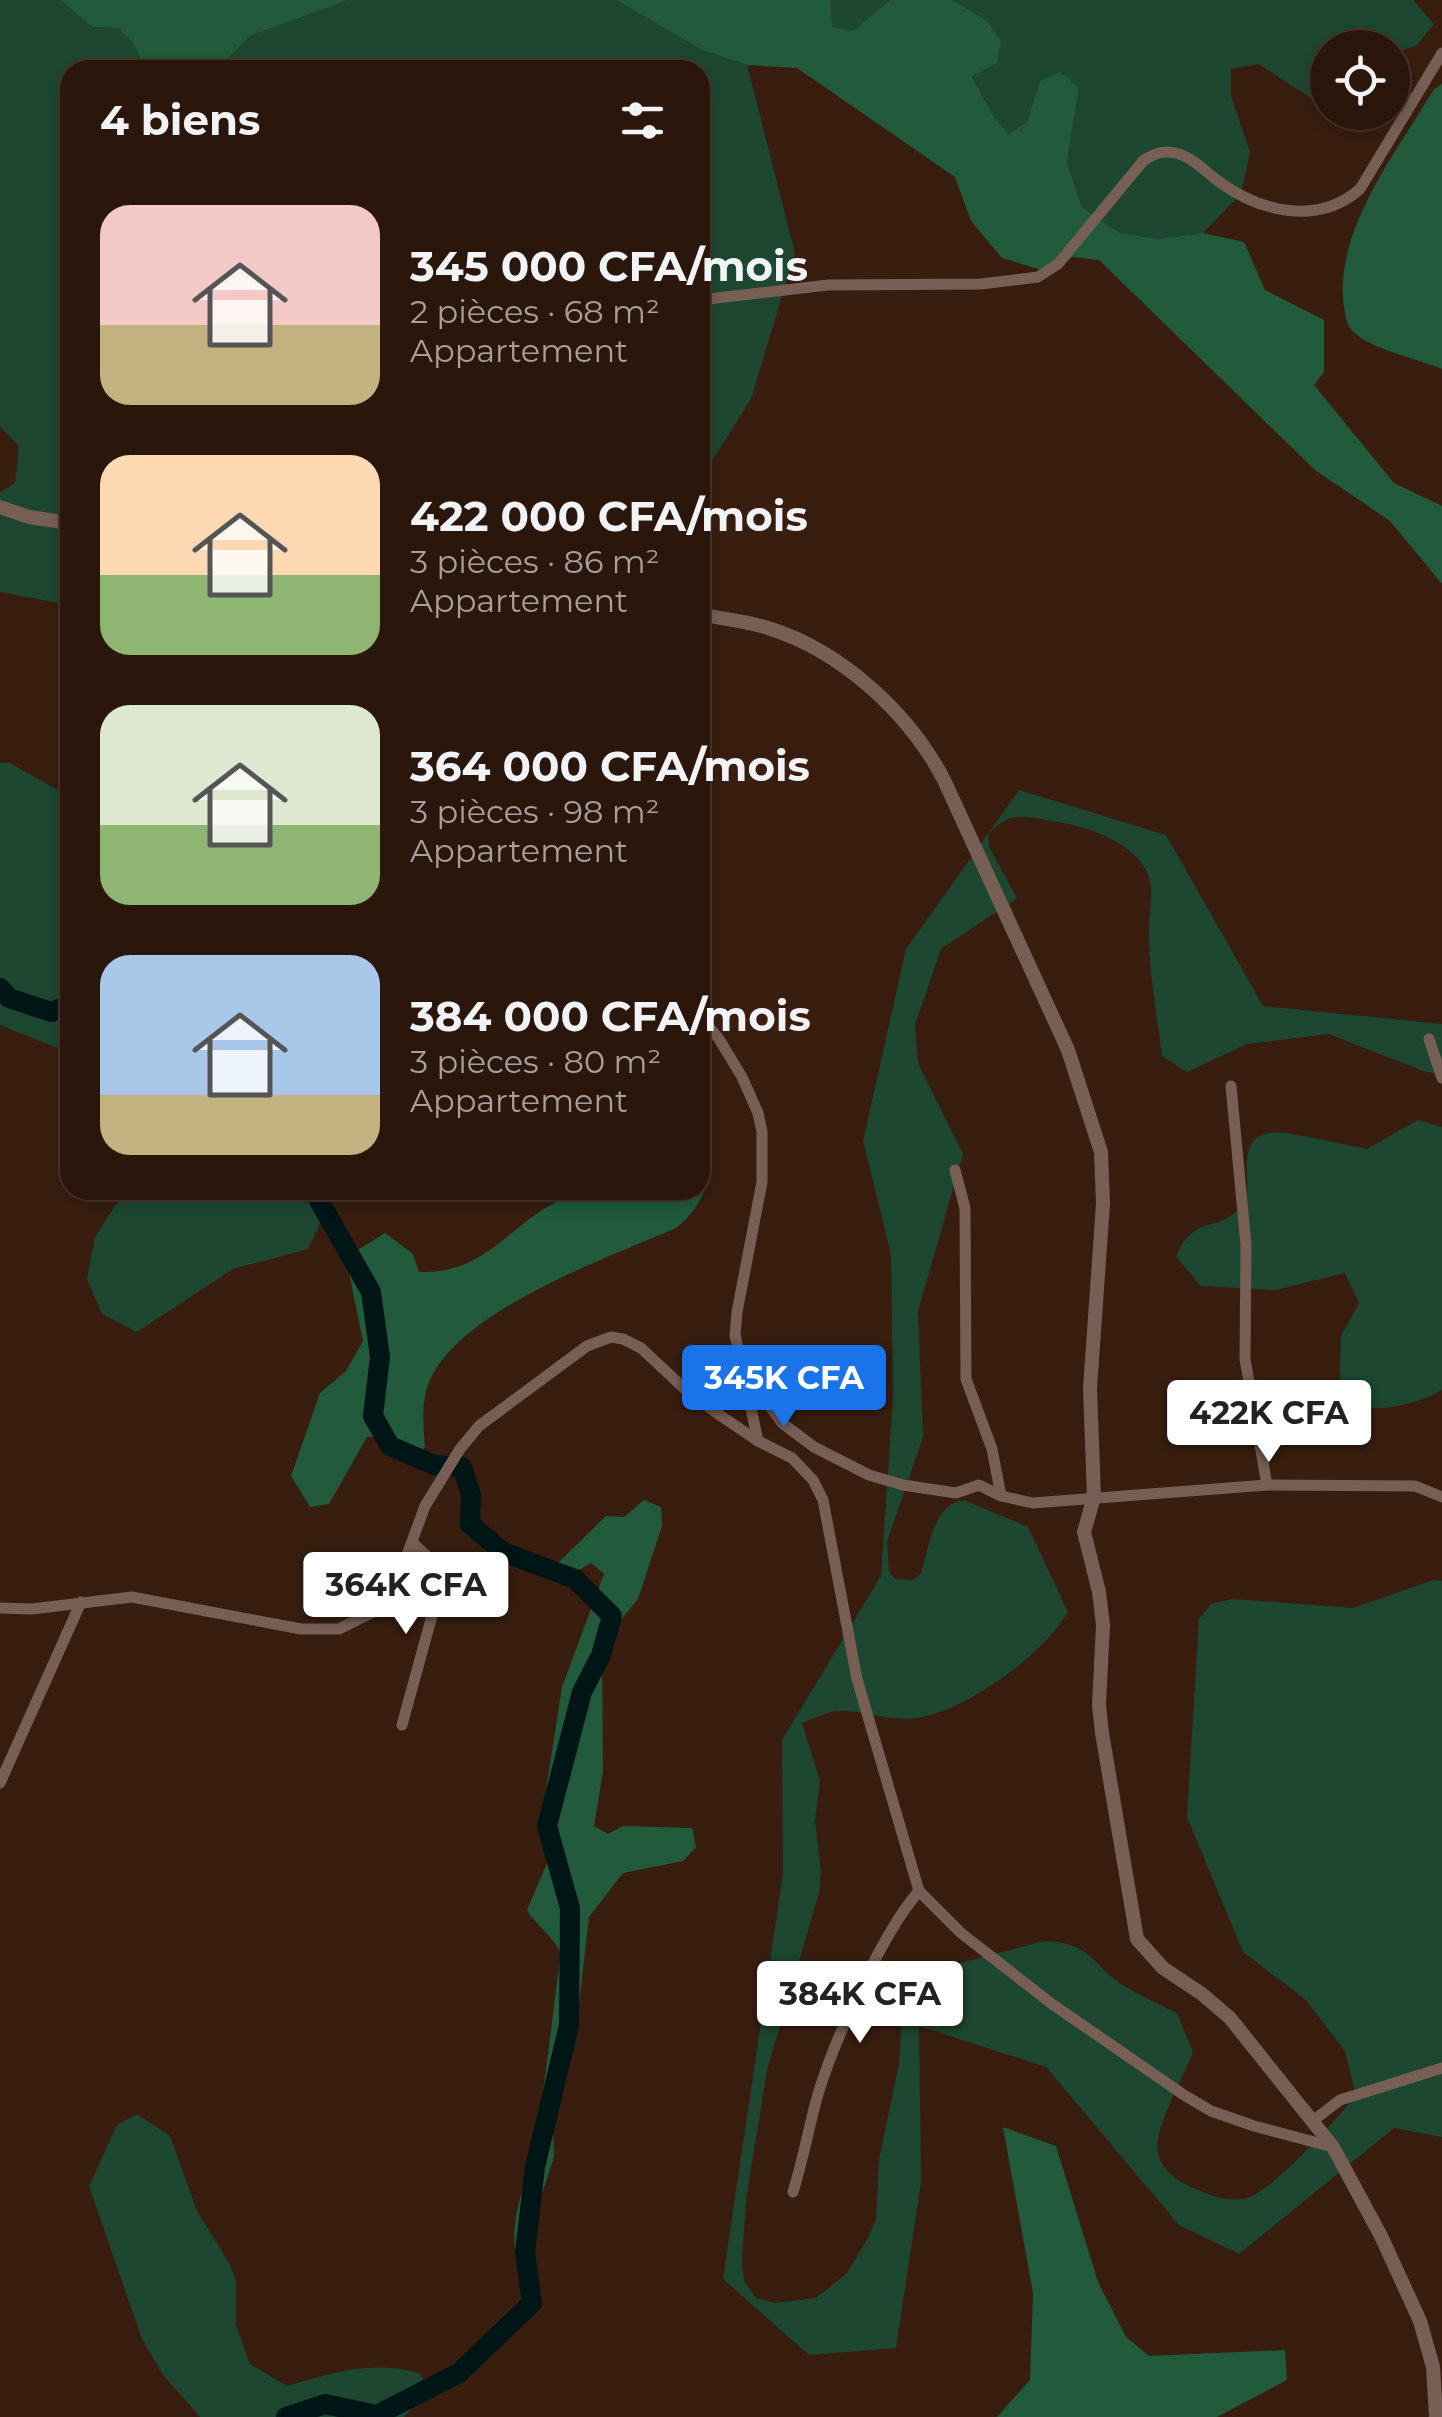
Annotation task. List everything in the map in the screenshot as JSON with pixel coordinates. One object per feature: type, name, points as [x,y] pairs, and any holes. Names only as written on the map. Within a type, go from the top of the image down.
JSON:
[{"type":"street","points":[[710,299],[828,286],[981,284],[1038,277],[1058,264],[1144,160],[1164,152],[1193,160],[1226,186],[1262,204],[1290,212],[1327,209],[1360,189],[1442,53]]},
{"type":"street","points":[[0,507],[60,522]]},
{"type":"street","points":[[710,616],[768,628],[829,657],[885,700],[908,726],[944,780],[1068,1050],[1101,1152],[1102,1204],[1090,1388],[1094,1496],[1084,1532],[1100,1592],[1103,1625],[1099,1705],[1102,1733],[1137,1938],[1163,1968],[1230,2018],[1334,2147],[1420,2322],[1432,2367],[1436,2417]]},
{"type":"street","points":[[710,1029],[742,1077],[762,1132],[762,1182],[736,1312],[735,1335],[758,1441]]},
{"type":"street","points":[[1429,1039],[1442,1078]]},
{"type":"street","points":[[1231,1086],[1246,1244],[1246,1359],[1267,1485]]},
{"type":"street","points":[[955,1170],[965,1208],[966,1379],[992,1450],[1001,1496]]},
{"type":"street","points":[[0,1608],[132,1596],[301,1629],[339,1629],[373,1612],[397,1582],[414,1531],[432,1494],[479,1426],[544,1375],[601,1339],[623,1339],[641,1348],[688,1392],[758,1441],[792,1458],[813,1480],[823,1500],[857,1679],[919,1891],[961,1934],[1052,2004],[1184,2095],[1211,2111],[1254,2126],[1334,2147]]},
{"type":"street","points":[[748,1388],[770,1405],[782,1423],[814,1447],[869,1476],[903,1485],[956,1493],[978,1485],[1033,1504],[1094,1496],[1267,1485],[1415,1486],[1442,1497]]},
{"type":"street","points":[[402,1724],[441,1583],[430,1558],[413,1543]]},
{"type":"street","points":[[0,1783],[81,1602]]},
{"type":"street","points":[[793,2192],[818,2093],[857,1998],[906,1907],[919,1891]]},
{"type":"street","points":[[1314,2120],[1340,2100],[1442,2068]]},
{"type":"green space","points":[[0,0],[60,0],[92,27],[118,28],[134,44],[140,60],[60,60],[60,603],[0,592],[0,492],[15,483],[19,446],[0,427]]},
{"type":"green space","points":[[60,0],[349,0],[250,36],[227,60],[140,60],[134,44],[118,28],[92,27]]},
{"type":"green space","points":[[349,0],[616,0],[702,50],[747,65],[795,253],[751,399],[710,464],[710,60],[227,60],[250,36]]},
{"type":"green space","points":[[616,0],[831,0],[832,27],[853,31],[890,0],[952,0],[986,20],[1001,41],[997,63],[972,76],[994,117],[1009,134],[1027,122],[1040,81],[1060,72],[1079,88],[1067,162],[1082,207],[1120,233],[1158,239],[1203,233],[1244,242],[1265,290],[1324,320],[1324,372],[1314,385],[1394,483],[1442,506],[1442,584],[1390,521],[1315,470],[1099,260],[1072,257],[1048,272],[1002,258],[971,221],[955,177],[797,68],[747,65],[702,50]]},
{"type":"green space","points":[[831,0],[890,0],[853,31],[832,27]]},
{"type":"green space","points":[[952,0],[1413,0],[1434,24],[1410,48],[1410,30],[1310,30],[1310,97],[1259,64],[1231,69],[1231,96],[1250,152],[1241,194],[1203,233],[1158,239],[1120,233],[1082,207],[1067,162],[1079,88],[1040,81],[1027,122],[1009,134],[994,117],[972,75],[986,20]]},
{"type":"green space","points":[[1442,84],[1442,369],[1374,345],[1353,331],[1345,315],[1343,278],[1348,250],[1371,193],[1434,89]]},
{"type":"green space","points":[[0,763],[10,763],[60,791],[60,1049],[0,1025]]},
{"type":"green space","points":[[1019,790],[1166,835],[1263,1006],[1442,1024],[1442,1075],[1329,1034],[1247,1044],[1187,1072],[1162,1056],[1150,964],[1151,887],[1140,861],[1120,844],[1095,832],[1036,818],[1011,818],[988,835],[989,847],[1017,898],[941,949],[915,1025],[918,1063],[963,1154],[918,1311],[923,1437],[887,1542],[889,1572],[895,1579],[914,1580],[921,1573],[939,1518],[945,1509],[964,1500],[1028,1527],[1068,1612],[1023,1662],[980,1692],[937,1713],[898,1718],[839,1711],[802,1723],[820,1781],[815,1821],[821,1872],[819,1893],[767,2070],[746,2200],[744,2281],[756,2298],[776,2303],[816,2298],[847,2273],[868,2238],[876,2219],[879,2159],[899,2064],[903,2004],[926,1972],[1044,1941],[1060,1943],[1082,1951],[1126,1987],[1177,2013],[1193,2052],[1164,2118],[1158,2153],[1163,2165],[1177,2179],[1215,2196],[1242,2199],[1261,2191],[1306,2151],[1356,2095],[1345,2051],[1305,1999],[1243,1952],[1187,1817],[1199,1619],[1211,1604],[1233,1599],[1353,1608],[1433,1580],[1442,1581],[1442,2137],[1394,2128],[1239,2254],[1179,2225],[1046,2067],[919,2026],[921,2181],[896,2348],[809,2355],[723,2279],[783,1873],[782,1740],[881,1576],[893,1399],[891,1254],[863,1141],[906,949]]},
{"type":"green space","points":[[1418,1120],[1442,1127],[1442,1390],[1391,1407],[1364,1408],[1339,1401],[1341,1336],[1359,1303],[1345,1273],[1275,1290],[1201,1286],[1176,1257],[1190,1235],[1227,1218],[1243,1204],[1250,1147],[1264,1134],[1286,1133],[1367,1149]]},
{"type":"green space","points":[[119,1200],[331,1200],[308,1249],[233,1269],[137,1332],[102,1314],[87,1279],[95,1237]]},
{"type":"green space","points":[[699,1200],[676,1228],[543,1286],[478,1326],[452,1348],[426,1390],[425,1447],[412,1460],[386,1435],[367,1437],[329,1504],[310,1507],[291,1476],[320,1393],[346,1371],[363,1341],[348,1268],[356,1251],[385,1233],[413,1254],[419,1272],[441,1271],[477,1258],[554,1203]]},
{"type":"green space","points":[[644,1500],[661,1507],[662,1526],[638,1599],[602,1643],[603,1771],[594,1826],[608,1834],[623,1826],[692,1828],[696,1847],[683,1861],[623,1873],[589,1917],[576,2030],[552,2102],[554,2157],[530,2230],[538,2288],[521,2279],[515,2230],[541,2106],[561,1954],[527,1910],[548,1861],[543,1809],[562,1687],[604,1574],[591,1563],[574,1573],[557,1564],[606,1516],[624,1517]]},
{"type":"green space","points":[[137,2114],[170,2136],[197,2211],[228,2261],[236,2280],[236,2325],[250,2364],[287,2386],[369,2368],[420,2373],[427,2392],[404,2417],[200,2417],[163,2375],[142,2339],[89,2186],[117,2125]]},
{"type":"green space","points":[[1003,2127],[1056,2146],[1098,2282],[1126,2337],[1149,2356],[1285,2350],[1287,2380],[1217,2417],[997,2417],[1030,2380],[1033,2293]]},
{"type":"waterway","points":[[0,988],[9,998],[51,1012],[60,1009]]},
{"type":"waterway","points":[[286,2417],[325,2404],[377,2415],[459,2373],[532,2303],[525,2252],[535,2167],[569,2025],[570,1908],[547,1826],[582,1692],[601,1655],[612,1616],[575,1579],[503,1552],[470,1524],[471,1495],[462,1467],[434,1465],[390,1446],[373,1416],[380,1357],[371,1292],[319,1200]]}]
